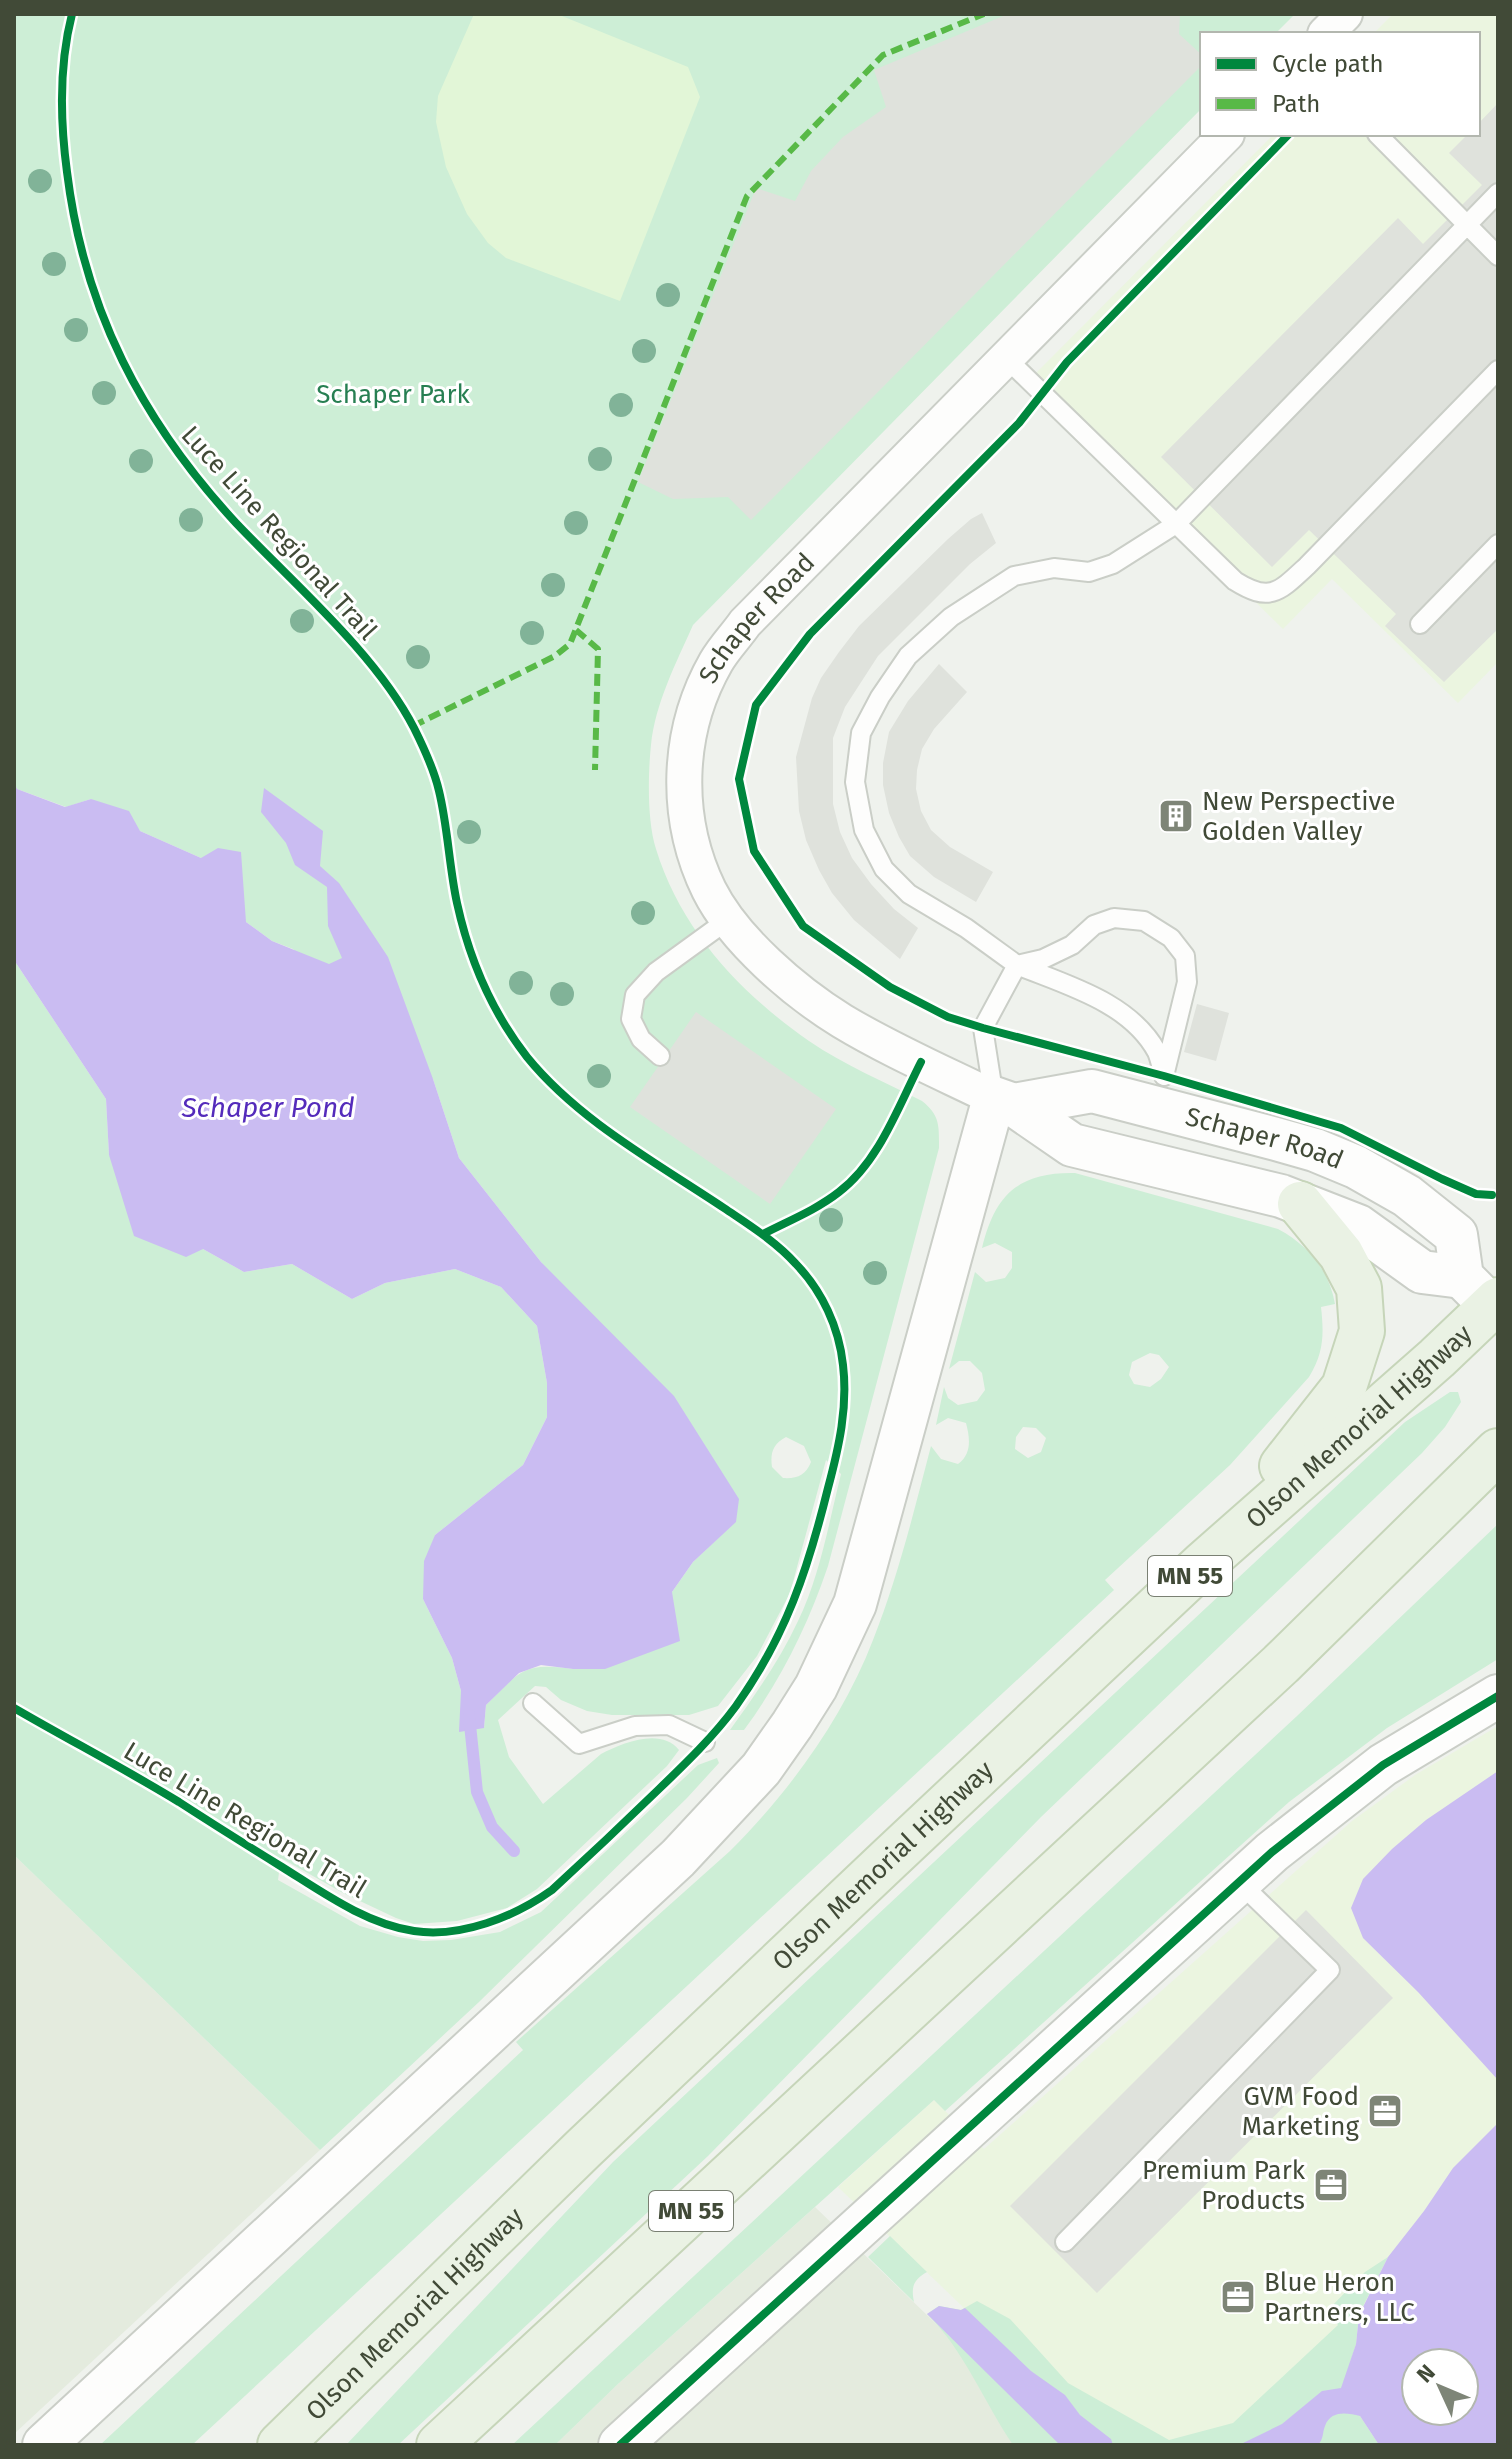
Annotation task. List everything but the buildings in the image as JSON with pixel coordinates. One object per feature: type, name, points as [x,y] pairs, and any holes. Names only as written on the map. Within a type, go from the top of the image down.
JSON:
[{"type":"main road","points":[[1203,1564],[1344,1387],[1355,1357],[1362,1331],[1359,1288],[1341,1254],[1300,1204]]},
{"type":"main road","name":"Olson Memorial Highway","points":[[280,2445],[583,2149],[1203,1564],[1437,1358],[1487,1300]]},
{"type":"main road","name":"MN 55","points":[[439,2445],[1281,1664],[1498,1451]]},
{"type":"street","points":[[1327,32],[1345,14]]},
{"type":"street","name":"Schaper Road","points":[[1225,136],[745,623],[717,661],[694,716],[687,745],[684,800],[694,855],[710,893],[751,946],[841,1021],[1004,1102],[1072,1145],[1281,1196],[1358,1226],[1422,1272],[1487,1300]]},
{"type":"street","name":"Schaper Road","points":[[1004,1102],[1092,1091],[1168,1094],[1315,1150],[1356,1167],[1407,1196],[1456,1235],[1487,1300]]},
{"type":"street","points":[[44,2445],[678,1858],[761,1769],[816,1687],[855,1604],[1004,1102]]},
{"type":"street","points":[[620,2445],[1239,1882],[1331,1804],[1383,1765],[1498,1696]]},
{"type":"lane","points":[[1379,136],[1498,256]]},
{"type":"lane","points":[[1168,1094],[1156,1052],[1134,1024],[1104,1001],[1017,965],[966,928],[909,894],[884,869],[864,830],[855,782],[861,733],[880,697],[908,656],[951,617],[1014,576],[1054,568],[1089,572],[1113,564],[1176,524],[1498,193]]},
{"type":"lane","points":[[1005,357],[1243,586],[1266,595],[1282,590],[1498,370]]},
{"type":"lane","points":[[1420,624],[1498,544]]},
{"type":"lane","points":[[1004,1102],[983,1028],[1017,965],[1043,959],[1072,945],[1094,925],[1114,918],[1144,921],[1171,938],[1185,956],[1187,982],[1168,1094]]},
{"type":"lane","points":[[660,1056],[641,1039],[631,1019],[635,995],[656,972],[729,919]]},
{"type":"lane","points":[[533,1703],[579,1744],[635,1726],[669,1725],[705,1742]]},
{"type":"lane","points":[[1065,2242],[1330,1970],[1239,1882]]},
{"type":"shaded area","points":[[1008,14],[1180,14],[1179,34],[1200,53],[1200,67],[751,520],[728,497],[673,499],[638,482],[756,188],[795,201],[811,171],[843,137],[886,107],[874,70]]},
{"type":"shaded area","points":[[1393,14],[1498,14],[1498,662],[1458,703],[1332,579],[1283,629],[1029,380],[1272,136],[1480,136],[1480,32],[1375,32]]},
{"type":"shaded area","points":[[1498,103],[1498,629],[1444,682],[1385,626],[1396,614],[1309,530],[1272,567],[1161,457],[1398,218],[1423,244],[1482,185],[1449,153],[1466,136],[1480,136],[1480,122]]},
{"type":"shaded area","points":[[982,513],[996,543],[970,564],[878,656],[845,707],[833,738],[833,804],[840,832],[852,858],[871,884],[894,909],[918,928],[900,959],[854,920],[832,893],[819,870],[806,840],[799,811],[796,757],[812,698],[839,652],[859,626],[948,539]]},
{"type":"shaded area","points":[[939,664],[967,692],[934,729],[922,749],[916,789],[921,811],[931,830],[950,847],[993,872],[976,902],[934,877],[910,856],[889,813],[883,785],[883,763],[889,732],[908,701]]},
{"type":"shaded area","points":[[1197,1004],[1229,1013],[1216,1061],[1184,1052]]},
{"type":"shaded area","points":[[696,1012],[836,1109],[770,1204],[630,1107]]},
{"type":"shaded area","points":[[1498,1726],[1498,2445],[1119,2445],[1064,2404],[838,2187],[934,2100],[984,2149],[1352,1821],[1415,1775]]},
{"type":"shaded area","points":[[14,1855],[320,2150],[14,2434]]},
{"type":"shaded area","points":[[1306,1910],[1393,1998],[1097,2293],[1010,2206]]},
{"type":"shaded area","points":[[815,2207],[1042,2426],[1067,2445],[555,2445],[618,2384]]},
{"type":"green space","name":"Schaper Park","points":[[14,14],[1295,14],[1277,32],[1200,32],[1200,110],[693,625],[662,699],[651,745],[651,825],[667,879],[697,933],[737,981],[822,1050],[922,1101],[937,1122],[939,1148],[828,1566],[792,1651],[770,1692],[744,1730],[730,1730],[783,1650],[806,1604],[818,1567],[841,1474],[826,1460],[790,1593],[757,1656],[718,1706],[689,1715],[612,1715],[587,1711],[561,1700],[546,1687],[535,1686],[498,1720],[509,1757],[543,1804],[601,1754],[620,1746],[652,1738],[671,1743],[679,1750],[667,1766],[537,1889],[507,1908],[457,1921],[414,1924],[343,1893],[281,1858],[278,1880],[360,1926],[423,1941],[500,1932],[541,1912],[698,1765],[717,1758],[719,1763],[479,2002],[320,2150],[14,1855],[14,960],[106,1099],[109,1155],[203,1249],[244,1272],[292,1264],[352,1299],[385,1283],[455,1269],[501,1287],[537,1326],[547,1383],[547,1417],[523,1465],[435,1535],[423,1599],[452,1658],[461,1691],[484,1728],[486,1705],[515,1677],[532,1668],[573,1669],[672,1592],[693,1562],[735,1522],[541,1262],[459,1158],[433,1079],[293,949],[272,941],[246,922],[201,858],[140,831],[91,799],[66,807],[17,789],[14,782]],"holes":[[[786,1437],[804,1446],[811,1462],[800,1475],[783,1478],[772,1467],[772,1453]]]},
{"type":"green space","points":[[1075,1173],[1278,1229],[1289,1235],[1316,1260],[1328,1280],[1335,1304],[1321,1307],[1322,1343],[1309,1377],[1230,1465],[1105,1580],[1114,1590],[192,2445],[100,2445],[523,2050],[516,2042],[730,1851],[794,1778],[830,1725],[873,1640],[898,1568],[931,1446],[941,1459],[958,1464],[968,1451],[966,1423],[948,1418],[936,1425],[944,1387],[948,1398],[958,1405],[977,1401],[985,1390],[982,1373],[970,1361],[959,1361],[949,1369],[975,1272],[986,1282],[1005,1278],[1012,1268],[1012,1252],[995,1243],[982,1248],[987,1230],[1002,1201],[1012,1190],[1024,1182],[1055,1174]],"holes":[[[1150,1353],[1159,1355],[1169,1367],[1161,1379],[1150,1387],[1134,1384],[1129,1375],[1132,1362]],[[1023,1427],[1036,1428],[1046,1438],[1041,1452],[1028,1458],[1015,1449],[1016,1437]]]},
{"type":"green space","points":[[1450,1392],[1458,1392],[1461,1402],[1445,1427],[1422,1453],[1041,1817],[708,2156],[398,2445],[346,2445],[613,2162],[1405,1422]]},
{"type":"green space","points":[[1498,1524],[1498,1659],[1387,1728],[1289,1802],[945,2111],[934,2100],[618,2384],[555,2445],[512,2445],[1297,1716]]},
{"type":"green space","points":[[890,2236],[927,2272],[914,2284],[914,2302],[868,2257]]},
{"type":"green space","points":[[1388,2257],[1359,2314],[1356,2344],[1350,2363],[1360,2416],[1379,2445],[1013,2445],[963,2360],[927,2314],[939,2306],[961,2310],[977,2301],[1010,2319],[1068,2383],[1169,2440],[1233,2423],[1338,2325],[1327,2311],[1365,2272]]},
{"type":"sand","points":[[474,14],[557,14],[688,67],[700,97],[620,301],[506,258],[488,243],[467,214],[446,167],[436,122],[438,96]]},
{"type":"water","name":"Schaper Pond","points":[[14,782],[17,789],[65,807],[91,799],[129,811],[140,831],[201,858],[218,848],[241,852],[246,922],[272,941],[329,964],[342,958],[328,926],[327,887],[295,865],[286,843],[261,812],[264,788],[323,831],[320,866],[339,883],[388,957],[459,1158],[541,1262],[674,1396],[739,1499],[736,1522],[693,1562],[672,1592],[680,1641],[605,1669],[541,1665],[519,1673],[486,1705],[484,1728],[459,1732],[461,1691],[452,1658],[423,1599],[424,1561],[435,1535],[523,1465],[547,1417],[547,1383],[537,1326],[501,1287],[455,1269],[385,1283],[352,1299],[292,1264],[244,1272],[203,1249],[186,1257],[134,1236],[109,1155],[106,1099],[14,960]]},
{"type":"water","points":[[1498,1771],[1498,2080],[1418,1992],[1363,1938],[1351,1908],[1363,1879],[1392,1849],[1426,1820]]},
{"type":"water","points":[[1498,2123],[1498,2445],[1379,2445],[1360,2416],[1345,2414],[1331,2417],[1318,2445],[1239,2445],[1282,2424],[1322,2391],[1341,2388],[1356,2344],[1359,2315],[1388,2257],[1453,2168]]},
{"type":"water","points":[[939,2306],[965,2308],[1031,2371],[1065,2395],[1080,2415],[1111,2439],[1113,2445],[1060,2445],[927,2314]]},
{"type":"waterway","points":[[469,1715],[477,1792],[492,1827],[514,1851]]},
{"type":"marked path","points":[[413,726],[555,656],[570,644],[747,196],[883,55],[984,14]]},
{"type":"marked path","points":[[576,630],[598,649],[595,770]]},
{"type":"cycle path","name":"Luce Line Regional Trail","points":[[14,1708],[159,1790],[329,1896],[379,1922],[432,1932],[468,1928],[504,1917],[552,1890],[619,1827],[709,1739],[753,1680],[782,1628],[812,1546],[836,1457],[844,1396],[841,1351],[833,1323],[814,1286],[796,1264],[752,1227],[595,1121],[548,1080],[514,1040],[483,984],[468,944],[454,889],[439,791],[432,767],[398,700],[356,647],[202,484],[146,404],[103,317],[75,223],[62,113],[65,53],[72,14]]},
{"type":"cycle path","points":[[1287,136],[1067,362],[1019,423],[810,634],[756,705],[739,779],[754,851],[803,926],[890,987],[948,1017],[983,1028],[1164,1076],[1341,1128],[1442,1179],[1476,1194],[1492,1195]]},
{"type":"cycle path","points":[[763,1234],[821,1204],[853,1180],[887,1132],[921,1062]]},
{"type":"cycle path","points":[[620,2445],[1272,1852],[1383,1765],[1498,1696]]},
{"type":"place","name":"New Perspective Golden Valley","points":[[1176,816]]},
{"type":"place","name":"GVM Food Marketing","points":[[1385,2111]]},
{"type":"place","name":"Premium Park Products","points":[[1331,2185]]},
{"type":"place","name":"Blue Heron Partners, LLC","points":[[1238,2297]]}]
